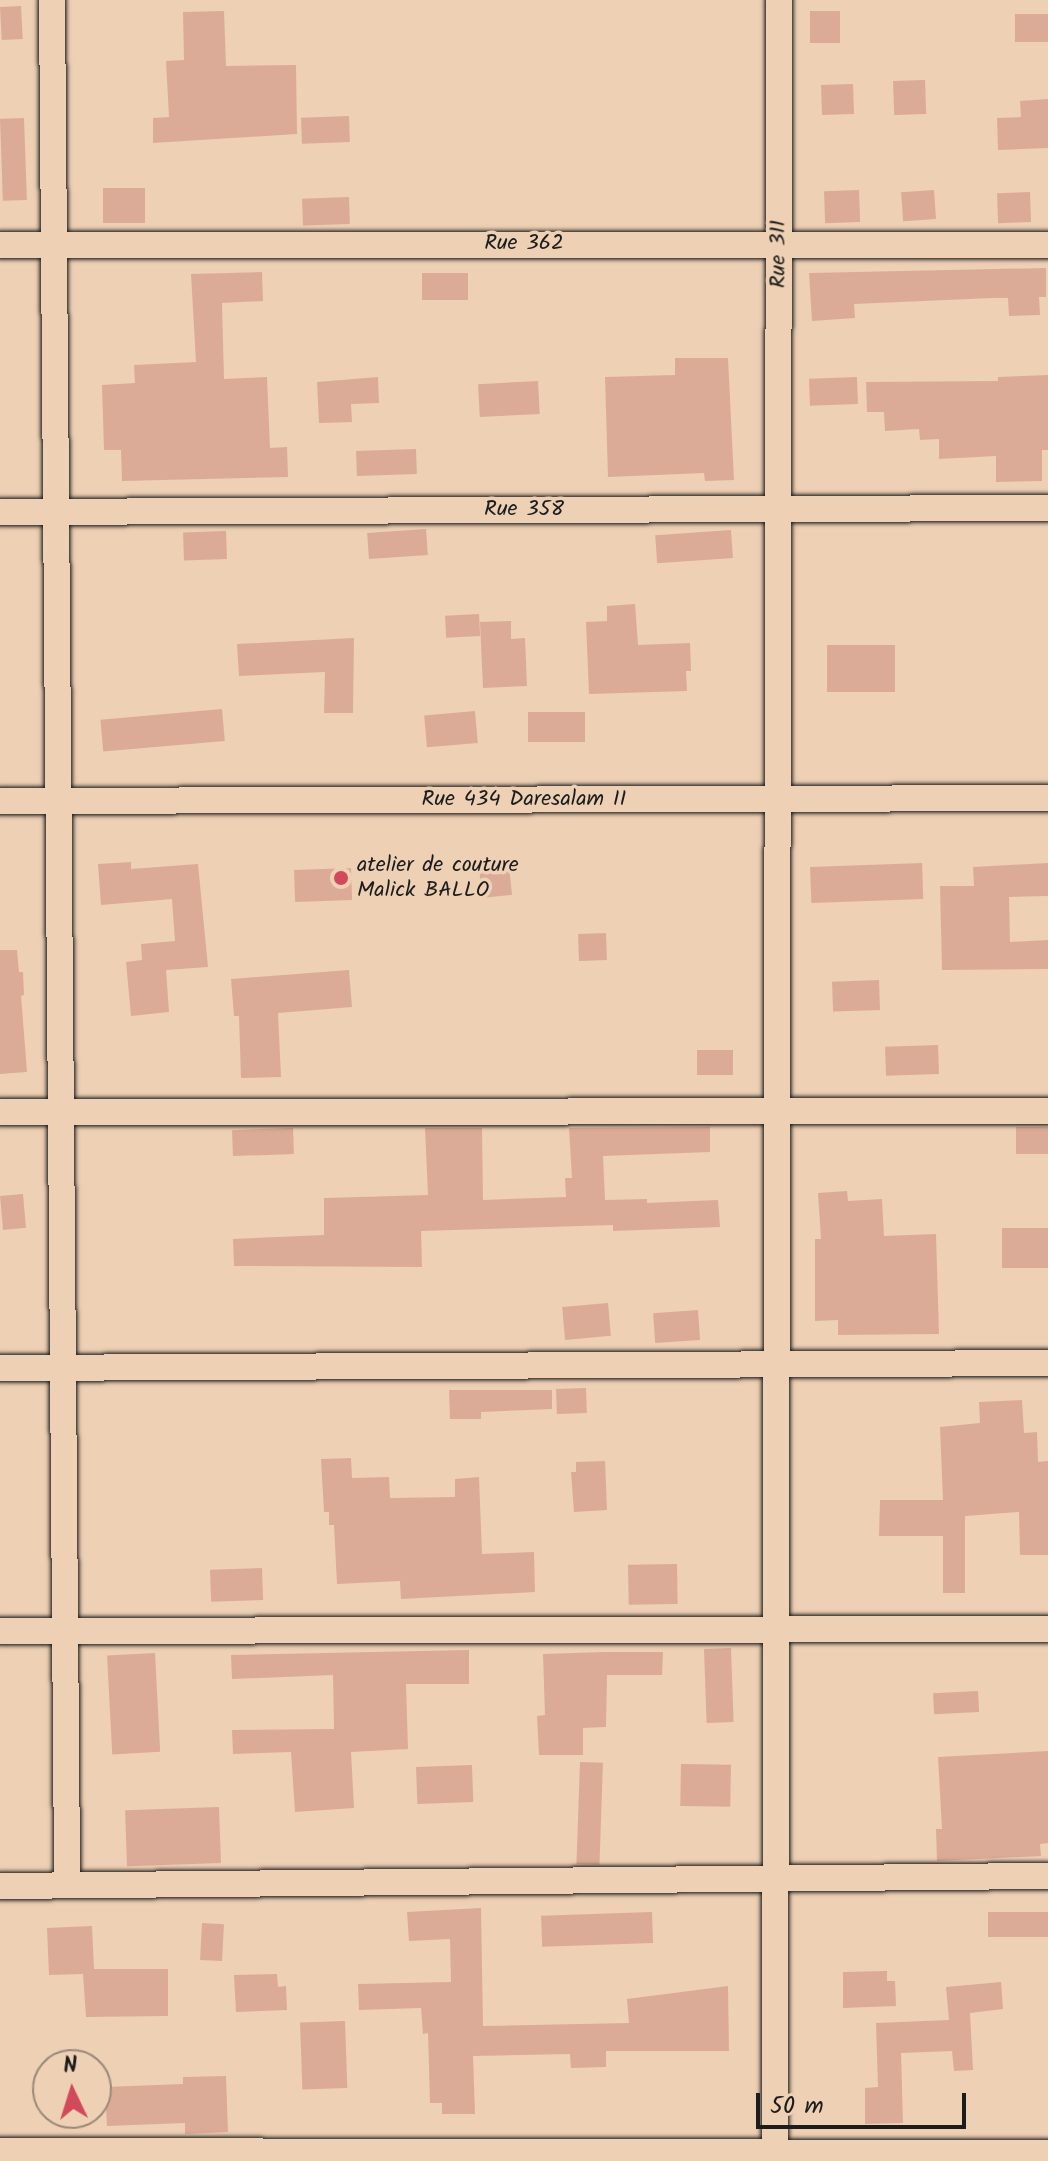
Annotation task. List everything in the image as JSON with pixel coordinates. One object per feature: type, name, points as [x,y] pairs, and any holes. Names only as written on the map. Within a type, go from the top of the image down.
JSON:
[{"type":"street","points":[[52,0],[67,1885]]},
{"type":"street","name":"Rue 311","points":[[775,2157],[779,0]]},
{"type":"street","name":"Rue 362","points":[[0,245],[1048,245]]},
{"type":"street","name":"Rue 358","points":[[0,512],[1048,508]]},
{"type":"street","name":"Rue 434 Daresalam II","points":[[0,801],[1048,798]]},
{"type":"street","points":[[0,1112],[1048,1111]]},
{"type":"street","points":[[0,1368],[1048,1363]]},
{"type":"street","points":[[0,1631],[1048,1629]]},
{"type":"street","points":[[0,1886],[1048,1876]]},
{"type":"street","points":[[0,2151],[775,2157],[1048,2153]]},
{"type":"building","points":[[21,6],[23,39],[2,40],[0,7]]},
{"type":"building","points":[[224,11],[226,66],[296,65],[297,134],[153,143],[153,118],[169,117],[166,61],[184,60],[183,12]]},
{"type":"building","points":[[810,11],[840,11],[840,43],[810,43]]},
{"type":"building","points":[[1015,14],[1048,14],[1048,42],[1015,42]]},
{"type":"building","points":[[925,80],[926,114],[894,115],[893,81]]},
{"type":"building","points":[[853,84],[854,114],[822,115],[821,85]]},
{"type":"building","points":[[1048,99],[1048,148],[998,150],[997,118],[1021,117],[1020,101]]},
{"type":"building","points":[[349,116],[350,142],[302,144],[301,118]]},
{"type":"building","points":[[24,118],[27,200],[3,201],[0,119]]},
{"type":"building","points":[[103,188],[145,188],[145,223],[103,223]]},
{"type":"building","points":[[859,190],[860,222],[825,223],[824,191]]},
{"type":"building","points":[[934,190],[936,219],[903,221],[901,192]]},
{"type":"building","points":[[1030,192],[1031,222],[998,223],[997,193]]},
{"type":"building","points":[[349,197],[350,224],[303,226],[302,199]]},
{"type":"building","points":[[1046,268],[1046,297],[1039,297],[1040,315],[1009,316],[1008,298],[992,298],[854,304],[855,318],[812,321],[809,273]]},
{"type":"building","points":[[262,272],[263,301],[222,303],[224,379],[267,377],[270,448],[287,447],[288,477],[122,481],[121,450],[104,450],[102,385],[135,383],[134,365],[196,362],[191,274]]},
{"type":"building","points":[[422,273],[468,273],[468,300],[422,300]]},
{"type":"building","points":[[675,358],[728,358],[734,480],[705,481],[704,473],[608,477],[605,377],[675,375]]},
{"type":"building","points":[[1048,375],[1048,450],[1042,450],[1042,481],[996,482],[996,456],[939,459],[939,439],[920,440],[919,429],[885,431],[884,412],[867,412],[866,382],[998,381],[998,377]]},
{"type":"building","points":[[378,377],[379,403],[351,404],[352,422],[319,423],[317,382]]},
{"type":"building","points":[[857,377],[858,404],[810,406],[809,379]]},
{"type":"building","points":[[538,381],[540,414],[480,417],[478,384]]},
{"type":"building","points":[[416,449],[417,474],[357,476],[356,451]]},
{"type":"building","points":[[426,529],[428,555],[369,559],[367,533]]},
{"type":"building","points":[[731,530],[733,558],[657,563],[655,535]]},
{"type":"building","points":[[226,531],[227,559],[184,560],[183,533]]},
{"type":"building","points":[[635,604],[638,645],[690,643],[691,671],[686,671],[687,691],[589,694],[586,622],[607,621],[607,606]]},
{"type":"building","points":[[479,614],[480,636],[446,638],[445,616]]},
{"type":"building","points":[[511,621],[511,639],[525,638],[527,686],[483,688],[480,622]]},
{"type":"building","points":[[354,638],[353,713],[324,713],[325,672],[239,676],[237,644]]},
{"type":"building","points":[[827,645],[895,645],[895,692],[827,692]]},
{"type":"building","points":[[222,709],[225,741],[103,752],[100,720]]},
{"type":"building","points":[[475,711],[478,743],[427,747],[424,715]]},
{"type":"building","points":[[528,712],[585,712],[585,742],[528,742]]},
{"type":"building","points":[[131,862],[131,869],[198,864],[208,967],[166,970],[169,1012],[131,1016],[126,962],[142,960],[141,944],[175,941],[172,899],[101,905],[98,864]]},
{"type":"building","points":[[922,863],[923,899],[811,903],[810,867]]},
{"type":"building","points":[[1048,863],[1048,896],[1009,897],[1010,942],[1048,940],[1048,969],[942,970],[940,886],[974,886],[973,867]]},
{"type":"building","points":[[509,866],[512,895],[482,898],[479,869]]},
{"type":"building","points":[[351,868],[352,900],[295,902],[294,870]]},
{"type":"building","points":[[606,933],[607,960],[579,961],[578,934]]},
{"type":"building","points":[[0,950],[17,950],[19,972],[23,972],[24,995],[21,996],[27,1072],[0,1074]]},
{"type":"building","points":[[349,970],[352,1007],[278,1013],[281,1077],[241,1078],[239,1016],[234,1016],[231,979]]},
{"type":"building","points":[[879,980],[880,1010],[833,1012],[832,982]]},
{"type":"building","points":[[938,1045],[939,1074],[886,1076],[885,1047]]},
{"type":"building","points":[[697,1050],[733,1050],[733,1075],[697,1075]]},
{"type":"building","points":[[710,1127],[710,1152],[603,1156],[605,1200],[647,1199],[647,1203],[718,1200],[720,1227],[613,1231],[613,1225],[421,1231],[422,1267],[234,1266],[233,1239],[324,1235],[324,1198],[428,1195],[425,1128],[482,1128],[483,1200],[566,1197],[565,1178],[572,1178],[569,1128]]},
{"type":"building","points":[[1016,1127],[1048,1127],[1048,1154],[1016,1154]]},
{"type":"building","points":[[293,1128],[294,1154],[233,1156],[232,1130]]},
{"type":"building","points":[[847,1191],[848,1201],[882,1199],[884,1236],[936,1234],[939,1334],[838,1335],[838,1320],[815,1321],[815,1239],[821,1239],[818,1193]]},
{"type":"building","points":[[23,1194],[26,1228],[3,1230],[0,1196]]},
{"type":"building","points":[[1002,1228],[1048,1228],[1048,1268],[1002,1268]]},
{"type":"building","points":[[608,1303],[611,1336],[565,1340],[562,1307]]},
{"type":"building","points":[[698,1310],[700,1340],[655,1343],[653,1313]]},
{"type":"building","points":[[586,1388],[587,1413],[557,1414],[556,1389]]},
{"type":"building","points":[[449,1390],[552,1390],[552,1409],[481,1412],[481,1419],[450,1419]]},
{"type":"building","points":[[1022,1400],[1024,1433],[1037,1432],[1038,1462],[1048,1461],[1048,1555],[1020,1555],[1019,1512],[965,1516],[965,1593],[943,1593],[943,1536],[879,1536],[880,1500],[943,1500],[940,1427],[980,1423],[979,1402]]},
{"type":"building","points":[[351,1458],[352,1478],[389,1477],[390,1498],[455,1497],[455,1479],[479,1477],[482,1554],[534,1552],[535,1592],[401,1599],[400,1581],[337,1584],[334,1525],[329,1525],[329,1512],[324,1512],[321,1459]]},
{"type":"building","points":[[605,1461],[607,1510],[574,1512],[571,1472],[576,1472],[576,1462]]},
{"type":"building","points":[[677,1564],[678,1604],[629,1605],[628,1565]]},
{"type":"building","points":[[262,1568],[263,1600],[211,1602],[210,1570]]},
{"type":"building","points":[[731,1648],[734,1722],[707,1723],[704,1649]]},
{"type":"building","points":[[469,1650],[469,1684],[406,1684],[408,1749],[351,1752],[354,1808],[295,1812],[291,1752],[233,1754],[232,1730],[334,1729],[333,1675],[232,1679],[231,1655]]},
{"type":"building","points":[[663,1652],[662,1675],[607,1675],[606,1727],[583,1728],[583,1755],[539,1755],[537,1716],[545,1715],[543,1654]]},
{"type":"building","points":[[155,1653],[160,1752],[112,1754],[107,1656]]},
{"type":"building","points":[[978,1691],[979,1712],[934,1714],[933,1693]]},
{"type":"building","points":[[1048,1751],[1048,1843],[1040,1844],[1041,1856],[937,1861],[936,1829],[942,1829],[938,1757]]},
{"type":"building","points":[[580,1762],[603,1763],[599,1865],[576,1864]]},
{"type":"building","points":[[681,1764],[731,1765],[730,1807],[680,1806]]},
{"type":"building","points":[[472,1765],[473,1802],[417,1804],[416,1767]]},
{"type":"building","points":[[219,1807],[221,1863],[127,1866],[125,1810]]},
{"type":"building","points":[[481,1908],[483,2026],[629,2023],[627,1999],[728,1986],[729,2051],[606,2051],[606,2067],[571,2068],[570,2054],[473,2056],[475,2114],[442,2114],[442,2103],[430,2103],[428,2033],[423,2034],[421,2008],[359,2010],[358,1984],[451,1982],[450,1939],[409,1941],[407,1912]]},
{"type":"building","points":[[652,1912],[653,1943],[542,1947],[541,1916]]},
{"type":"building","points":[[988,1912],[1048,1912],[1048,1937],[988,1937]]},
{"type":"building","points":[[202,1923],[224,1924],[222,1961],[200,1960]]},
{"type":"building","points":[[92,1926],[94,1969],[168,1969],[168,2016],[86,2017],[83,1974],[49,1975],[47,1928]]},
{"type":"building","points":[[887,1971],[887,1981],[895,1981],[896,2006],[843,2008],[843,1972]]},
{"type":"building","points":[[277,1974],[278,1987],[286,1986],[287,2010],[236,2012],[234,1975]]},
{"type":"building","points":[[1001,1982],[1003,2009],[970,2013],[973,2070],[954,2071],[952,2051],[901,2053],[903,2123],[865,2124],[865,2088],[878,2087],[876,2023],[949,2020],[946,1987]]},
{"type":"building","points":[[345,2021],[347,2088],[302,2090],[300,2023]]},
{"type":"building","points":[[226,2076],[228,2132],[185,2134],[185,2123],[112,2126],[112,2087],[183,2084],[183,2077]]},
{"type":"place","name":"atelier de couture Malick BALLO","points":[[341,878]]}]
